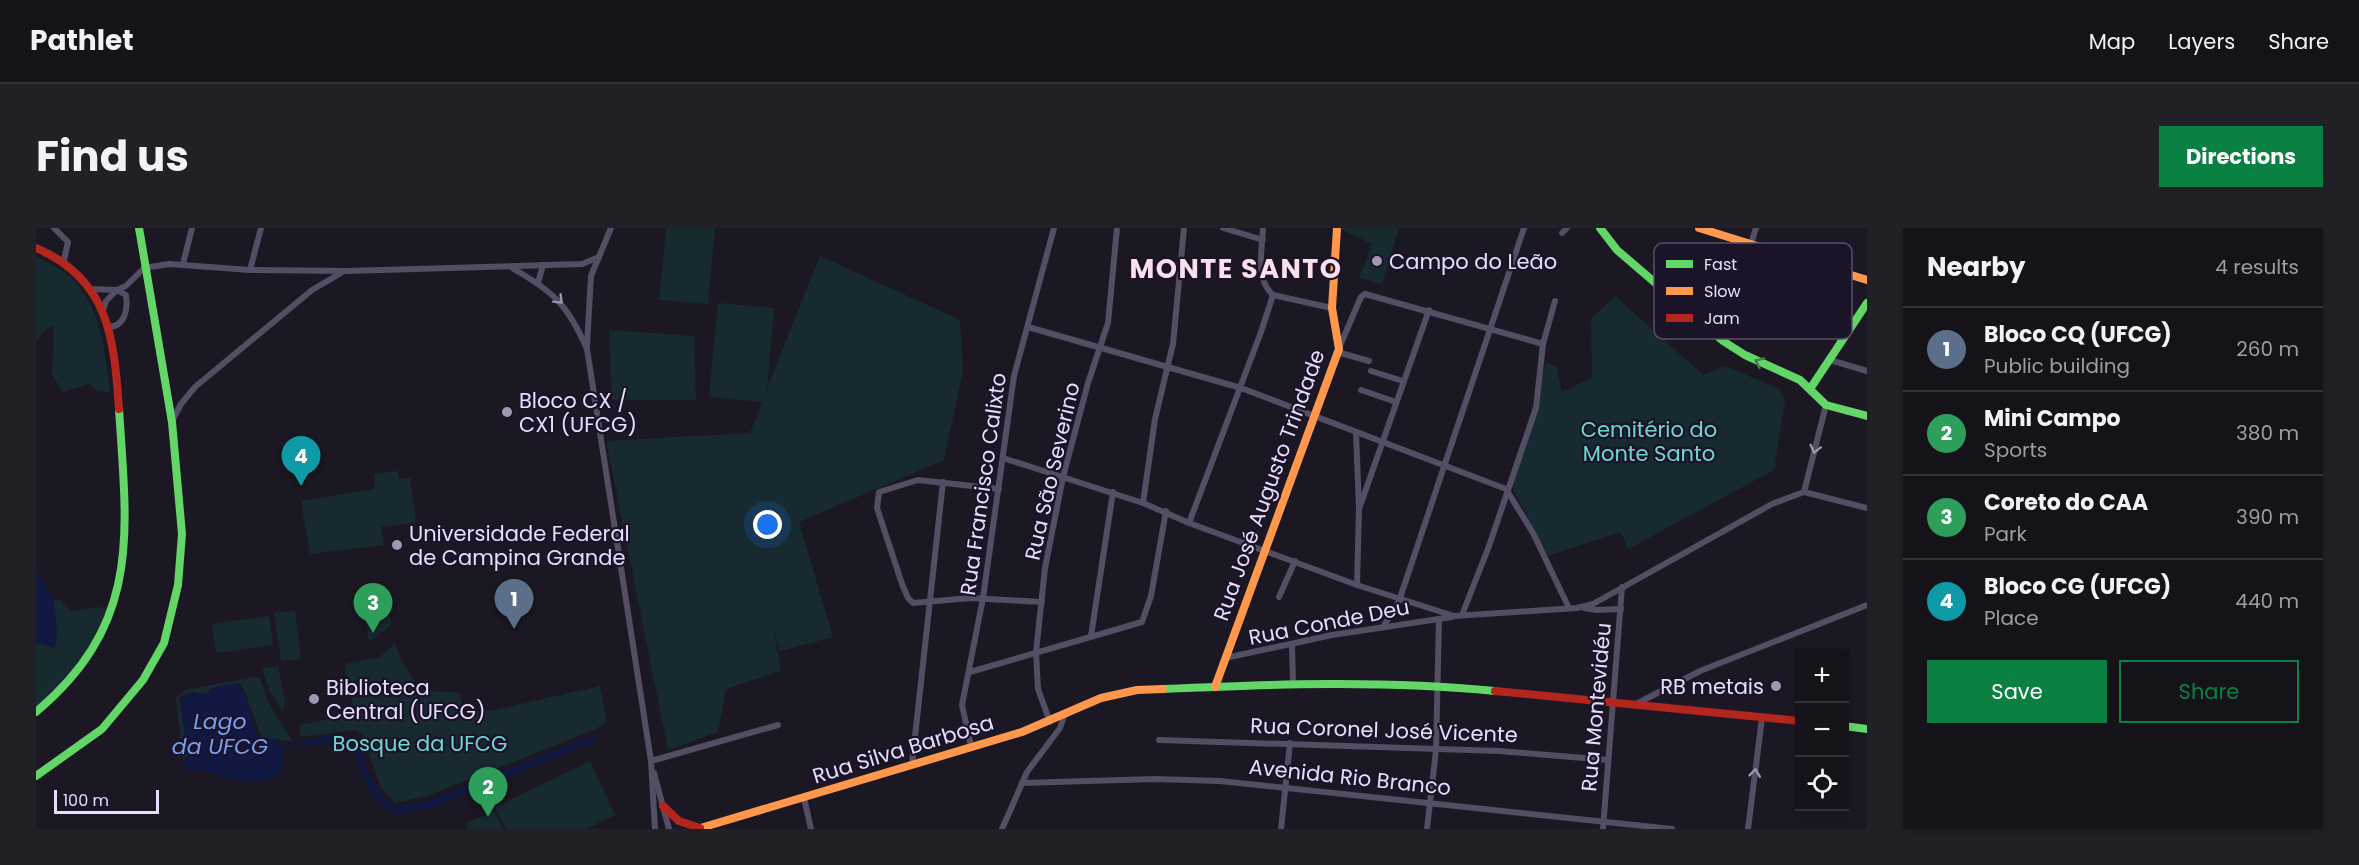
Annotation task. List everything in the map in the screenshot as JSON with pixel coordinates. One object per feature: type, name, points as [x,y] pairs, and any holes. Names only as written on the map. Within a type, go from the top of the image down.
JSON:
[{"type":"street","points":[[54,228],[68,242],[64,260]]},
{"type":"street","points":[[36,776],[107,724],[143,680],[164,643],[178,585],[182,534],[172,422],[139,228]]},
{"type":"street","points":[[183,264],[192,228]]},
{"type":"street","points":[[250,270],[261,228]]},
{"type":"street","points":[[611,228],[591,276],[587,349],[651,761],[655,829]]},
{"type":"street","name":"Rua Francisco Calixto","points":[[971,746],[962,710],[983,598],[1014,376],[1054,228]]},
{"type":"street","name":"Rua São Severino","points":[[1050,722],[1038,689],[1036,652],[1050,535],[1063,477],[1108,324],[1117,228]]},
{"type":"street","points":[[1143,503],[1155,419],[1178,310],[1184,228]]},
{"type":"street","points":[[1223,228],[1263,240]]},
{"type":"street","points":[[1263,228],[1261,276],[1267,290],[1273,295],[1332,309]]},
{"type":"street","points":[[1337,228],[1332,309],[1338,351],[1369,361]]},
{"type":"street","points":[[1383,627],[1399,601],[1524,228]]},
{"type":"street","points":[[1600,228],[1630,262],[1654,282]]},
{"type":"street","points":[[1699,228],[1745,243]]},
{"type":"street","points":[[1752,243],[1756,228]]},
{"type":"street","points":[[36,248],[64,260],[82,276],[103,311],[108,327],[125,486],[125,543],[118,589],[102,629],[82,663],[66,686],[36,712]]},
{"type":"street","points":[[103,311],[106,300],[117,290],[126,286],[144,268],[156,264],[250,270],[347,272],[450,266],[512,268],[582,264],[599,257]]},
{"type":"street","points":[[582,264],[591,276]]},
{"type":"street","points":[[538,283],[543,265]]},
{"type":"street","points":[[512,268],[559,299],[576,322],[587,349]]},
{"type":"street","points":[[172,422],[181,404],[195,387],[312,290],[347,272]]},
{"type":"street","points":[[1852,275],[1867,280]]},
{"type":"street","points":[[91,289],[117,290],[126,295],[125,315],[121,323],[108,327]]},
{"type":"street","name":"Rua José Augusto Trindade","points":[[1215,687],[1263,549],[1338,351],[1361,297],[1370,294],[1429,310]]},
{"type":"street","points":[[1189,523],[1241,388],[1273,295]]},
{"type":"street","points":[[1458,616],[1489,546],[1506,489],[1536,408],[1543,344],[1555,301]]},
{"type":"street","points":[[1852,326],[1867,303]]},
{"type":"street","points":[[1359,509],[1429,310],[1543,344]]},
{"type":"street","points":[[576,322],[584,323],[588,320]]},
{"type":"street","points":[[1028,327],[1241,388],[1506,489],[1533,533],[1569,608]]},
{"type":"street","points":[[1721,339],[1745,355],[1800,380],[1826,405],[1867,416]]},
{"type":"street","points":[[1810,389],[1844,339]]},
{"type":"street","points":[[1830,360],[1867,371]]},
{"type":"street","points":[[1371,371],[1403,381]]},
{"type":"street","points":[[1361,390],[1396,402]]},
{"type":"street","points":[[1804,492],[1826,405]]},
{"type":"street","points":[[1356,432],[1359,509],[1357,585]]},
{"type":"street","points":[[1003,458],[1166,511],[1189,523],[1399,601],[1458,616],[1584,607],[1596,610],[1620,609]]},
{"type":"street","points":[[999,489],[918,480],[879,492],[877,508],[908,598],[917,604],[983,598],[1042,602]]},
{"type":"street","points":[[912,764],[943,482]]},
{"type":"street","points":[[1091,636],[1113,492]]},
{"type":"street","points":[[1584,607],[1772,504],[1804,492],[1867,508]]},
{"type":"street","points":[[970,672],[1142,622],[1151,596],[1166,511]]},
{"type":"street","points":[[1279,597],[1295,561]]},
{"type":"street","name":"Rua Montevidéu","points":[[1603,825],[1622,587]]},
{"type":"street","points":[[1636,704],[1700,671],[1867,605]]},
{"type":"street","name":"Rua Conde Deu","points":[[1225,658],[1332,635],[1458,616]]},
{"type":"street","points":[[1428,829],[1436,750],[1439,619]]},
{"type":"street","points":[[1292,645],[1293,683]]},
{"type":"street","points":[[1215,687],[1293,683],[1439,685],[1795,721]]},
{"type":"street","name":"Rua Silva Barbosa","points":[[699,829],[1050,722],[1115,693],[1215,687]]},
{"type":"street","points":[[1009,829],[1002,829],[1022,783],[1034,760],[1060,728],[1064,716]]},
{"type":"street","points":[[1748,829],[1762,717]]},
{"type":"street","points":[[651,761],[778,725]]},
{"type":"street","points":[[1849,727],[1867,729]]},
{"type":"street","name":"Rua Coronel José Vicente","points":[[1159,740],[1533,753],[1608,760]]},
{"type":"street","points":[[1281,829],[1290,743]]},
{"type":"street","points":[[651,761],[669,829]]},
{"type":"street","name":"Avenida Rio Branco","points":[[1022,783],[1172,779],[1285,786],[1603,825],[1672,829]]},
{"type":"street","points":[[804,798],[811,829]]},
{"type":"street","points":[[663,806],[679,821],[699,829]]},
{"type":"green space","points":[[666,228],[715,228],[708,304],[659,300]]},
{"type":"green space","name":"Campo do Leão","points":[[1339,228],[1399,228],[1382,284],[1359,278],[1372,244]]},
{"type":"green space","points":[[820,256],[960,320],[963,370],[944,460],[799,522],[833,637],[780,651],[773,629],[781,671],[726,689],[718,732],[668,750],[606,441],[750,433],[762,402],[709,397],[718,303],[774,308],[767,389]]},
{"type":"green space","points":[[36,258],[56,267],[72,279],[85,294],[100,331],[110,392],[97,391],[90,384],[63,392],[52,375],[54,326],[45,330],[36,341]]},
{"type":"green space","name":"Cemitério do Monte Santo","points":[[1615,296],[1654,331],[1654,339],[1663,339],[1703,375],[1725,366],[1779,389],[1785,400],[1774,470],[1628,549],[1621,532],[1547,556],[1509,481],[1546,363],[1556,366],[1562,392],[1592,378],[1591,319]]},
{"type":"green space","points":[[609,330],[694,336],[696,400],[612,400]]},
{"type":"green space","points":[[398,471],[399,479],[410,478],[416,522],[381,527],[384,545],[310,554],[301,501],[375,489],[374,474]]},
{"type":"green space","points":[[53,599],[61,600],[71,611],[100,607],[107,610],[101,628],[64,685],[36,710],[36,643],[54,647],[57,638]]},
{"type":"green space","points":[[295,610],[301,659],[281,661],[274,613]]},
{"type":"green space","points":[[269,616],[273,645],[216,653],[212,624]]},
{"type":"green space","points":[[390,616],[391,625],[369,642],[365,619]]},
{"type":"green space","name":"Bosque da UFCG","points":[[395,643],[400,657],[419,690],[460,693],[463,712],[495,710],[600,686],[607,722],[594,730],[427,796],[395,803],[381,788],[363,735],[356,730],[301,737],[299,725],[354,714],[345,664],[380,657]]},
{"type":"green space","points":[[278,666],[285,702],[283,711],[269,690],[262,668]]},
{"type":"green space","points":[[254,677],[260,679],[269,704],[293,742],[261,737],[244,689],[239,683],[212,688],[206,694],[187,693],[179,698],[188,754],[183,761],[176,697],[185,690]]},
{"type":"green space","points":[[590,761],[615,815],[586,829],[506,829],[495,807]]},
{"type":"green space","points":[[494,811],[503,829],[468,829],[466,823]]},
{"type":"water","points":[[36,566],[54,605],[56,630],[54,648],[36,642]]},
{"type":"water","name":"Lago da UFCG","points":[[238,683],[260,738],[274,738],[283,747],[332,734],[350,735],[357,738],[375,786],[396,807],[428,801],[594,735],[597,741],[432,808],[395,814],[381,805],[368,789],[350,740],[284,748],[284,760],[280,774],[261,781],[245,782],[210,772],[186,769],[184,761],[189,753],[180,698],[192,692],[205,695],[217,686]]},
{"type":"traffic: fast","points":[[36,776],[102,729],[143,680],[164,643],[178,585],[182,534],[172,422],[139,228]]},
{"type":"traffic: fast","points":[[1600,228],[1617,250],[1654,282]]},
{"type":"traffic: fast","points":[[1852,326],[1867,303]]},
{"type":"traffic: fast","points":[[1721,339],[1745,355],[1800,380],[1826,405],[1867,416]]},
{"type":"traffic: fast","points":[[1810,389],[1843,339]]},
{"type":"traffic: fast","points":[[36,712],[70,679],[95,645],[111,610],[120,574],[124,536],[119,409]]},
{"type":"traffic: fast","points":[[1163,689],[1370,684],[1495,691]]},
{"type":"traffic: fast","points":[[1849,727],[1867,729]]},
{"type":"traffic: slow","points":[[1215,687],[1339,349],[1332,308],[1337,228]]},
{"type":"traffic: slow","points":[[1699,228],[1747,243]]},
{"type":"traffic: slow","points":[[1852,275],[1867,280]]},
{"type":"traffic: slow","points":[[697,829],[1022,732],[1101,698],[1137,690],[1163,689]]},
{"type":"traffic: jam","points":[[36,248],[60,261],[79,276],[93,294],[110,335],[119,409]]},
{"type":"traffic: jam","points":[[1495,691],[1795,721]]},
{"type":"traffic: jam","points":[[663,806],[679,821],[700,828]]},
{"type":"place","name":"Campo do Leão","points":[[1377,261]]},
{"type":"place","name":"Bloco CX / CX1 (UFCG)","points":[[507,412]]},
{"type":"place","name":"Bloco CG (UFCG)","points":[[301,486]]},
{"type":"place","name":"Universidade Federal de Campina Grande","points":[[397,545]]},
{"type":"place","name":"Bloco CQ (UFCG)","points":[[514,629]]},
{"type":"place","name":"Coreto do CAA","points":[[373,633]]},
{"type":"place","name":"RB metais","points":[[1776,686]]},
{"type":"place","name":"Biblioteca Central (UFCG)","points":[[314,699]]},
{"type":"place","name":"Mini Campo","points":[[488,817]]},
{"type":"district","name":"MONTE SANTO","points":[[1236,268]]}]
